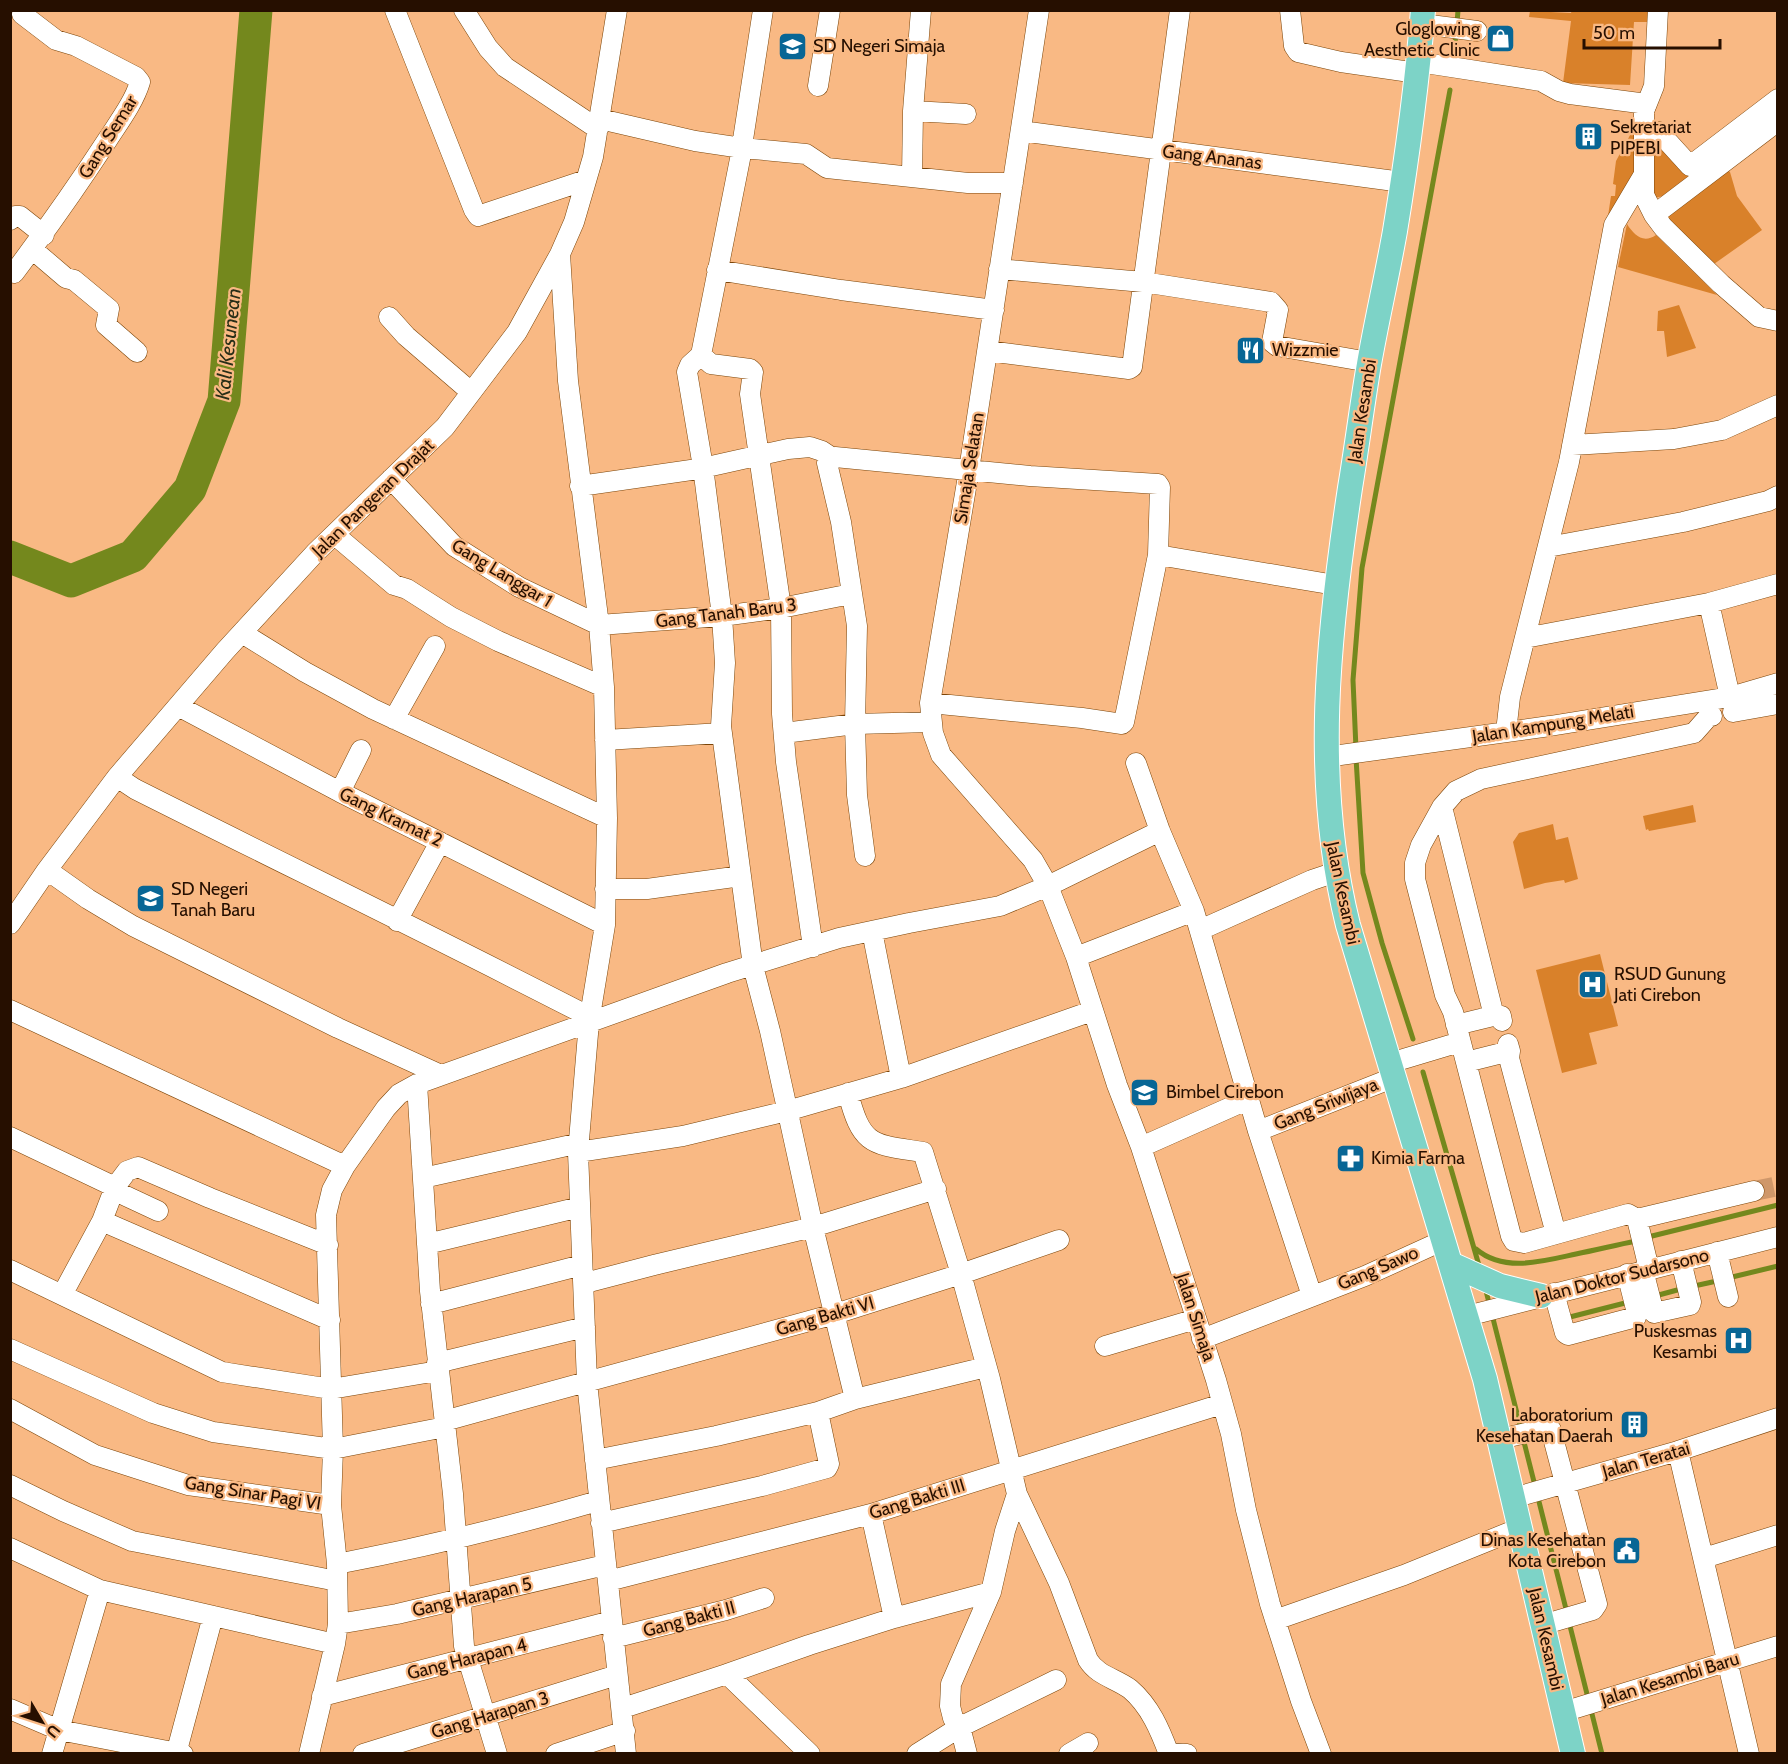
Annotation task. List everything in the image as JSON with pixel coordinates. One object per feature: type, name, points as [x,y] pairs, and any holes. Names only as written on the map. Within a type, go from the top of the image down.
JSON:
[{"type":"main road","name":"Jalan Kesambi","points":[[1422,17],[1434,67],[1402,182],[1369,362],[1335,585],[1327,679],[1346,754],[1330,830],[1336,872],[1348,925],[1412,1060],[1444,1240],[1468,1272],[1483,1311],[1515,1436],[1520,1528],[1559,1620],[1579,1707],[1573,1754]]},
{"type":"main road","points":[[1468,1272],[1500,1286],[1548,1294]]},
{"type":"street","points":[[395,10],[476,214],[482,217],[586,180]]},
{"type":"street","points":[[464,10],[488,48],[505,67],[599,124],[742,148],[806,154],[827,168],[976,183],[1013,183]]},
{"type":"street","name":"Jalan Pangeran Drajat","points":[[10,924],[47,870],[117,777],[315,553],[445,427],[517,332],[560,254],[574,222],[593,157],[617,10]]},
{"type":"street","points":[[763,10],[742,148],[701,355],[690,365],[687,372],[703,467],[722,616],[725,663],[722,733],[753,966],[855,1399]]},
{"type":"street","points":[[818,86],[830,10]]},
{"type":"street","points":[[912,177],[913,111],[921,10]]},
{"type":"street","name":"Simaja Selatan","points":[[1039,10],[931,713],[941,755],[1033,860],[1048,886]]},
{"type":"street","points":[[988,351],[1129,369],[1133,364],[1180,10]]},
{"type":"street","points":[[1290,10],[1294,46],[1298,52],[1341,62],[1434,67],[1541,81],[1559,91],[1647,104]]},
{"type":"street","points":[[1661,14],[1654,86],[1644,111],[1644,195],[1663,227],[1754,313],[1765,320],[1778,321]]},
{"type":"street","points":[[1422,17],[1464,30]]},
{"type":"street","name":"Gang Semar","points":[[14,273],[38,242],[111,135],[140,82],[136,77],[76,46],[56,40],[20,18]]},
{"type":"street","points":[[1644,132],[1659,132],[1690,166],[1778,99]]},
{"type":"street","points":[[913,111],[966,114]]},
{"type":"street","points":[[1654,215],[1778,121]]},
{"type":"street","name":"Gang Ananas","points":[[1021,131],[1402,182]]},
{"type":"street","points":[[1506,732],[1510,697],[1572,445],[1614,225],[1643,176]]},
{"type":"street","points":[[10,220],[15,216],[20,216],[66,278],[74,280],[109,309],[106,325],[137,352]]},
{"type":"street","points":[[560,254],[568,381],[599,625],[604,687],[607,818],[605,924],[589,1020],[579,1148],[580,1207],[587,1382],[617,1676],[623,1708],[626,1754]]},
{"type":"street","points":[[999,269],[1143,282],[1271,302],[1278,310],[1272,342],[1277,346],[1369,362]]},
{"type":"street","points":[[717,270],[841,290],[994,310]]},
{"type":"street","points":[[389,317],[406,336],[471,392]]},
{"type":"street","points":[[701,355],[711,364],[750,369],[753,372],[750,394],[781,608],[786,762],[813,947]]},
{"type":"street","points":[[1572,445],[1684,437],[1722,430],[1778,405]]},
{"type":"street","points":[[580,486],[703,467],[788,448],[810,447],[822,451],[831,458],[1030,476],[1158,484],[1160,488],[1158,555],[1125,719],[1122,724],[1102,720],[931,713],[784,734]]},
{"type":"street","points":[[831,458],[827,463],[840,522],[857,626],[855,724],[857,795],[865,856]]},
{"type":"street","name":"Gang Langgar 1","points":[[391,479],[454,546],[519,588],[599,625]]},
{"type":"street","points":[[1548,547],[1683,522],[1768,501],[1778,496]]},
{"type":"street","points":[[335,535],[393,585],[407,589],[451,617],[498,641],[604,687]]},
{"type":"street","points":[[1158,555],[1335,585]]},
{"type":"street","points":[[1525,638],[1709,603],[1778,584]]},
{"type":"street","name":"Gang Tanah Baru 3","points":[[599,625],[722,616],[781,608],[852,594]]},
{"type":"street","points":[[1709,603],[1731,704],[1778,704]]},
{"type":"street","points":[[242,633],[305,672],[394,719],[607,818]]},
{"type":"street","points":[[394,719],[435,646]]},
{"type":"street","name":"Jalan Kampung Melati","points":[[1346,754],[1731,704],[1778,683]]},
{"type":"street","name":"Gang Kramat 2","points":[[178,706],[340,792],[605,924]]},
{"type":"street","points":[[1712,716],[1709,716],[1694,733],[1481,779],[1456,791],[1442,807],[1421,845],[1415,863],[1415,879],[1514,1241],[1524,1243],[1628,1214],[1637,1219],[1754,1191]]},
{"type":"street","points":[[605,740],[722,733]]},
{"type":"street","points":[[340,792],[362,750]]},
{"type":"street","points":[[1136,763],[1160,831],[1194,910],[1258,1131],[1312,1296]]},
{"type":"street","points":[[117,777],[135,789],[397,921],[444,942],[589,1020]]},
{"type":"street","name":"Gang Sriwijaya","points":[[1258,1131],[1412,1060],[1458,1034],[1498,1018],[1442,807]]},
{"type":"street","points":[[309,1754],[336,1634],[337,1572],[331,1505],[333,1449],[326,1215],[332,1190],[345,1166],[386,1108],[399,1094],[417,1084],[589,1020],[727,973],[839,938],[1000,906],[1048,886],[1160,831]]},
{"type":"street","points":[[397,921],[440,842]]},
{"type":"street","points":[[47,870],[88,899],[133,926],[338,1028],[441,1075]]},
{"type":"street","points":[[1200,930],[1312,880],[1336,872]]},
{"type":"street","points":[[606,889],[647,889],[741,876]]},
{"type":"street","name":"Jalan Simaja","points":[[1048,886],[1076,957],[1117,1085],[1141,1147],[1196,1319],[1222,1404],[1275,1620],[1321,1754]]},
{"type":"street","points":[[1076,957],[1194,910]]},
{"type":"street","points":[[872,932],[901,1078]]},
{"type":"street","points":[[10,1010],[345,1166]]},
{"type":"street","points":[[423,1178],[579,1148],[683,1136],[787,1111],[901,1078],[1092,1011]]},
{"type":"street","points":[[1466,1062],[1509,1048],[1509,1058],[1556,1234]]},
{"type":"street","points":[[417,1084],[431,1304],[457,1537],[464,1646],[498,1754]]},
{"type":"street","points":[[848,1093],[853,1115],[862,1133],[882,1145],[923,1152],[961,1274],[1017,1494],[1059,1583],[1088,1660],[1094,1669],[1113,1678],[1144,1704],[1157,1724],[1169,1753],[1187,1754]]},
{"type":"street","points":[[1141,1147],[1249,1099]]},
{"type":"street","points":[[10,1137],[158,1211]]},
{"type":"street","points":[[62,1295],[102,1221],[114,1189],[127,1171],[138,1167],[328,1245]]},
{"type":"street","points":[[431,1304],[584,1274],[654,1265],[813,1227],[936,1189]]},
{"type":"street","points":[[427,1244],[580,1207]]},
{"type":"street","points":[[1548,1294],[1564,1333],[1568,1335],[1636,1317],[1640,1271],[1637,1219]]},
{"type":"street","points":[[102,1221],[330,1320]]},
{"type":"street","name":"Jalan Doktor Sudarsono","points":[[1483,1311],[1778,1237]]},
{"type":"street","name":"Gang Bakti VI","points":[[10,1349],[153,1413],[213,1432],[333,1449],[444,1424],[835,1314],[1059,1240]]},
{"type":"street","name":"Gang Sawo","points":[[1202,1339],[1365,1276],[1444,1240]]},
{"type":"street","points":[[1717,1252],[1728,1297]]},
{"type":"street","points":[[1640,1271],[1654,1313],[1690,1305],[1681,1261]]},
{"type":"street","points":[[10,1270],[222,1372],[331,1389],[438,1367],[585,1327]]},
{"type":"street","points":[[1105,1346],[1196,1319]]},
{"type":"street","points":[[595,1460],[716,1436],[818,1412],[855,1399],[986,1367]]},
{"type":"street","name":"Gang Bakti III","points":[[607,1573],[871,1514],[1222,1404]]},
{"type":"street","name":"Gang Sinar Pagi VI","points":[[10,1409],[95,1455],[188,1485],[331,1505]]},
{"type":"street","points":[[601,1523],[762,1486],[827,1468],[829,1464],[818,1412]]},
{"type":"street","name":"Jalan Teratai","points":[[1520,1496],[1778,1418]]},
{"type":"street","points":[[1515,1436],[1547,1428],[1551,1430],[1562,1484],[1597,1604],[1593,1610],[1559,1620]]},
{"type":"street","points":[[1678,1450],[1749,1754]]},
{"type":"street","points":[[10,1485],[132,1541],[337,1572],[457,1537],[517,1524],[598,1501]]},
{"type":"street","points":[[967,1754],[960,1728],[953,1718],[950,1706],[951,1684],[991,1592],[1005,1531],[1017,1494]]},
{"type":"street","points":[[871,1514],[894,1618]]},
{"type":"street","points":[[1275,1620],[1404,1575],[1520,1528]]},
{"type":"street","points":[[1704,1558],[1778,1535]]},
{"type":"street","points":[[10,1548],[100,1590],[213,1616],[336,1634]]},
{"type":"street","name":"Gang Harapan 5","points":[[336,1634],[397,1614],[462,1599],[607,1573]]},
{"type":"street","points":[[52,1754],[100,1590]]},
{"type":"street","points":[[623,1708],[894,1618],[991,1592]]},
{"type":"street","name":"Gang Bakti II","points":[[613,1630],[716,1612],[764,1598]]},
{"type":"street","points":[[10,1709],[59,1730],[178,1753],[213,1616]]},
{"type":"street","name":"Gang Harapan 4","points":[[322,1696],[467,1658],[613,1630]]},
{"type":"street","name":"Jalan Kesambi Baru","points":[[1579,1707],[1778,1646]]},
{"type":"street","points":[[727,1674],[810,1754]]},
{"type":"street","name":"Gang Harapan 3","points":[[363,1754],[617,1676]]},
{"type":"street","points":[[917,1754],[960,1728],[1056,1680]]},
{"type":"street","points":[[556,1754],[625,1731]]},
{"type":"street","points":[[1069,1754],[1088,1743]]},
{"type":"shaded area","points":[[1572,10],[1651,12],[1651,22],[1634,22],[1630,85],[1563,83],[1571,21],[1529,17],[1530,11],[1571,13]]},
{"type":"shaded area","points":[[1777,109],[1663,196],[1655,198],[1652,195],[1652,135],[1682,165]]},
{"type":"shaded area","points":[[1635,126],[1636,171],[1608,216],[1611,196],[1615,196],[1616,185],[1613,184],[1616,161]]},
{"type":"shaded area","points":[[1726,169],[1730,172],[1737,196],[1762,230],[1714,264],[1667,220],[1667,215]]},
{"type":"shaded area","points":[[1627,224],[1639,237],[1647,239],[1656,235],[1717,295],[1618,267]]},
{"type":"shaded area","points":[[1679,305],[1696,348],[1667,357],[1664,331],[1657,331],[1658,311]]},
{"type":"shaded area","points":[[1693,805],[1696,822],[1646,830],[1643,816]]},
{"type":"shaded area","points":[[1553,824],[1556,840],[1568,837],[1578,879],[1565,883],[1564,880],[1545,883],[1524,889],[1513,842],[1519,833]]},
{"type":"shaded area","points":[[1600,954],[1618,1026],[1589,1033],[1597,1064],[1562,1073],[1536,970]]},
{"type":"waterway","name":"Kali Kesunean","points":[[10,557],[71,581],[133,556],[190,489],[224,401],[256,10]]},
{"type":"waterway","points":[[1457,24],[1458,10]]},
{"type":"waterway","points":[[1454,52],[1456,33]]},
{"type":"waterway","points":[[1356,749],[1353,680],[1362,568],[1450,90]]},
{"type":"waterway","points":[[1356,758],[1363,873],[1382,943],[1413,1039]]},
{"type":"waterway","points":[[1423,1072],[1480,1269]]},
{"type":"waterway","points":[[1648,1237],[1778,1205]]},
{"type":"waterway","points":[[1476,1249],[1499,1261],[1524,1263],[1551,1260],[1636,1241]]},
{"type":"waterway","points":[[1728,1278],[1778,1266]]},
{"type":"waterway","points":[[1694,1286],[1717,1281]]},
{"type":"waterway","points":[[1485,1287],[1521,1429]]},
{"type":"waterway","points":[[1655,1296],[1681,1289]]},
{"type":"waterway","points":[[1566,1318],[1629,1302]]},
{"type":"waterway","points":[[1523,1438],[1567,1613]]},
{"type":"waterway","points":[[1569,1622],[1602,1754]]},
{"type":"tunnel","points":[[1754,1191],[1778,1186]]},
{"type":"place","name":"Gloglowing Aesthetic Clinic","points":[[1501,39]]},
{"type":"place","name":"SD Negeri Simaja","points":[[792,46]]},
{"type":"place","name":"Sekretariat PIPEBI","points":[[1589,137]]},
{"type":"place","name":"Wizzmie","points":[[1251,350]]},
{"type":"place","name":"SD Negeri Tanah Baru","points":[[150,899]]},
{"type":"place","name":"RSUD Gunung Jati Cirebon","points":[[1593,984]]},
{"type":"place","name":"Bimbel Cirebon","points":[[1145,1092]]},
{"type":"place","name":"Kimia Farma","points":[[1350,1158]]},
{"type":"place","name":"Puskesmas Kesambi","points":[[1738,1341]]},
{"type":"place","name":"Laboratorium Kesehatan Daerah","points":[[1634,1425]]},
{"type":"place","name":"Dinas Kesehatan Kota Cirebon","points":[[1627,1550]]}]
